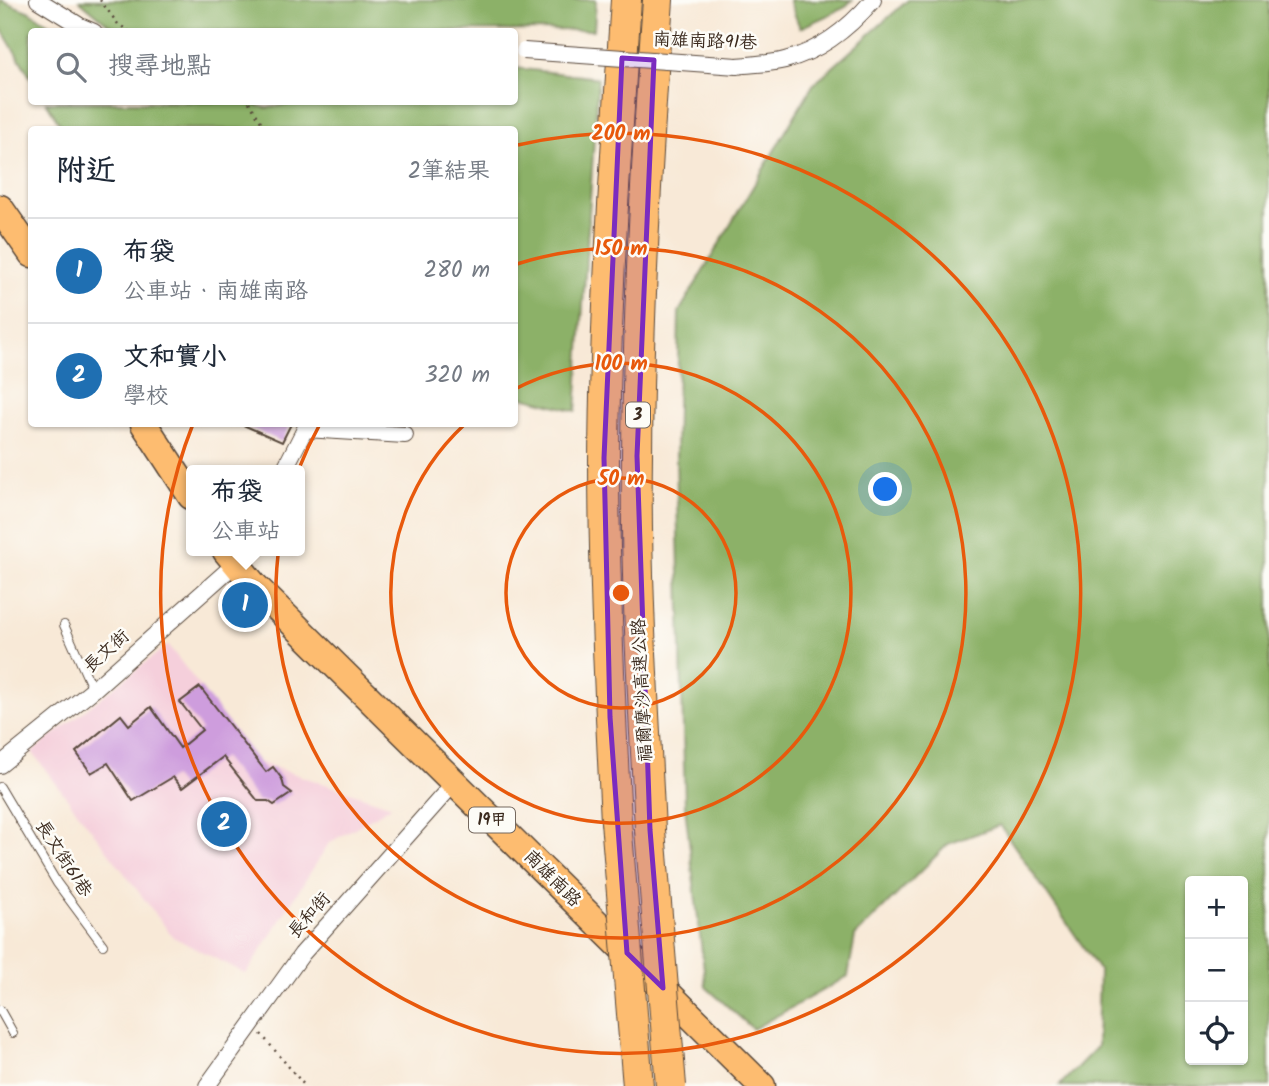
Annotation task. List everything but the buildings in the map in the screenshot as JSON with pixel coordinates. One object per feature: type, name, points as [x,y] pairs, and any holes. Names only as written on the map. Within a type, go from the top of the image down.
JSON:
[{"type":"highway","name":"福爾摩沙高速公路","points":[[626,0],[612,198],[604,458],[605,591],[616,821],[638,1086]]},
{"type":"highway","name":"福爾摩沙高速公路","points":[[658,0],[643,207],[636,456],[638,593],[650,830],[671,1086]]},
{"type":"main road","points":[[0,208],[28,248]]},
{"type":"main road","points":[[146,427],[186,488]]},
{"type":"main road","name":"南雄南路","points":[[235,556],[253,584],[762,1086]]},
{"type":"street","points":[[38,0],[85,28]]},
{"type":"street","name":"南雄南路91巷","points":[[519,50],[737,66],[783,61],[808,52],[853,24],[873,0]]},
{"type":"street","points":[[286,465],[306,427]]},
{"type":"street","points":[[317,427],[405,435]]},
{"type":"street","name":"長文街","points":[[0,765],[93,690],[233,556]]},
{"type":"street","name":"長和街","points":[[208,1086],[302,954],[454,783]]},
{"type":"lane","points":[[64,625],[93,690]]},
{"type":"lane","name":"長文街61巷","points":[[0,787],[57,883],[103,945]]},
{"type":"lane","points":[[0,1010],[13,1033]]},
{"type":"path","points":[[100,0],[124,28]]},
{"type":"path","points":[[250,105],[263,126]]},
{"type":"path","points":[[252,1024],[305,1086]]},
{"type":"highlighted area","points":[[622,58],[654,60],[637,456],[650,830],[663,988],[627,953],[610,717],[604,458]]},
{"type":"shaded area","points":[[168,645],[258,762],[392,806],[329,843],[246,974],[173,937],[32,752]]},
{"type":"green space","points":[[0,0],[30,12],[55,28],[28,28],[28,73],[0,27]]},
{"type":"green space","points":[[79,0],[596,0],[594,30],[118,28],[109,25]]},
{"type":"green space","points":[[789,0],[852,0],[844,8],[800,28]]},
{"type":"green space","points":[[908,0],[1269,0],[1269,1086],[1059,1086],[1097,1047],[1099,970],[1000,825],[948,844],[855,936],[848,976],[753,1029],[706,987],[685,807],[676,456],[679,312],[813,85]]},
{"type":"green space","points":[[518,68],[598,78],[576,411],[518,396],[518,126],[61,126],[48,105],[255,105],[267,108],[284,105],[518,105]]},
{"type":"place","name":"布袋","points":[[245,605]]},
{"type":"place","name":"文和實小","points":[[224,824]]}]
